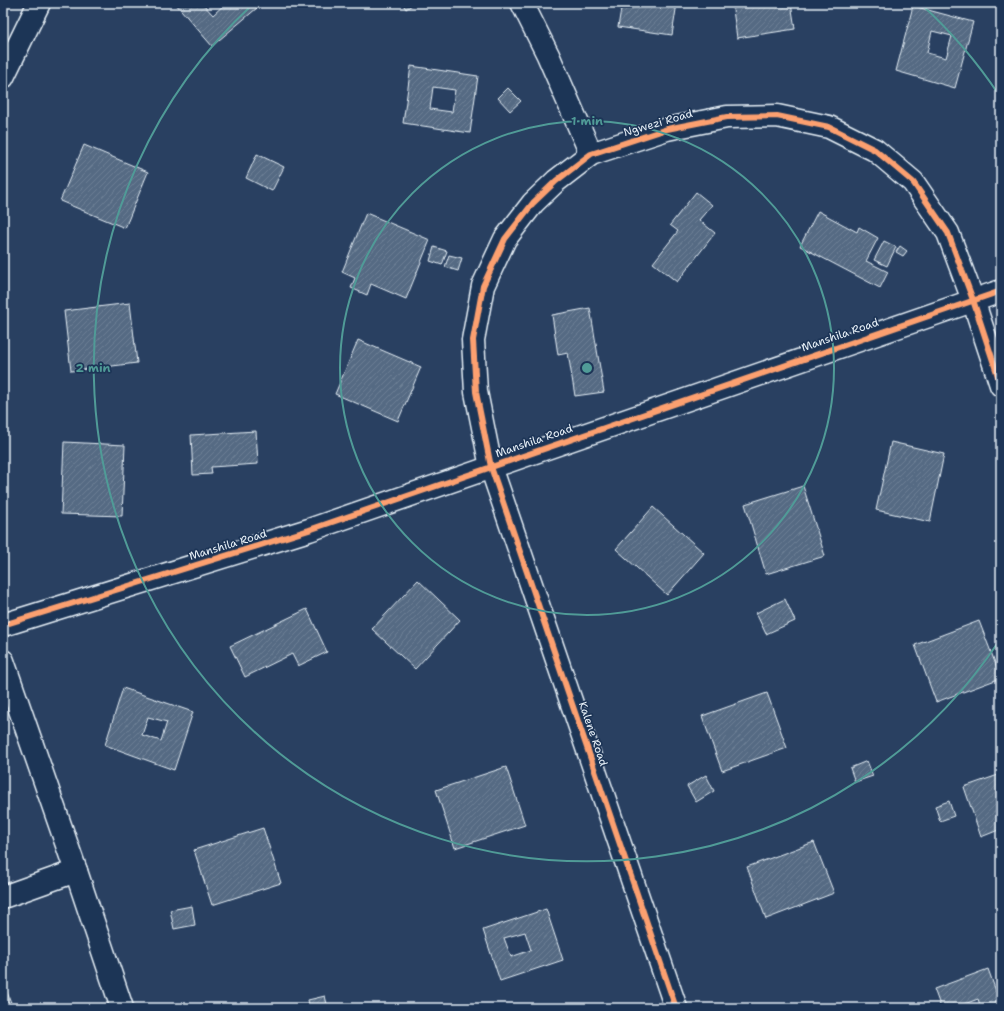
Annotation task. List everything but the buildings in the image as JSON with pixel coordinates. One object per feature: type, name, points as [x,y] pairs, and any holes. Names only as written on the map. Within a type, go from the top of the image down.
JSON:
[{"type":"street","points":[[3,77],[39,3]]},
{"type":"street","points":[[522,3],[548,56],[591,154]]},
{"type":"street","name":"Ngwezi Road","points":[[491,467],[475,385],[473,340],[483,286],[505,239],[533,203],[556,181],[591,154],[667,129],[727,116],[777,116],[829,128],[875,150],[913,182],[948,233],[973,300],[1001,385]]},
{"type":"street","name":"Manshila Road","points":[[3,625],[309,530],[1001,291]]},
{"type":"street","name":"Kalene Road","points":[[491,467],[676,1008]]},
{"type":"street","points":[[3,661],[122,1008]]},
{"type":"street","points":[[3,897],[76,871]]},
{"type":"cycle path","points":[[676,1008],[491,467],[476,392],[473,340],[483,286],[505,239],[533,203],[556,181],[591,154],[667,129],[727,117],[777,116],[829,127],[875,150],[913,182],[948,233],[973,300],[1001,385]]},
{"type":"cycle path","points":[[3,625],[309,530],[1001,291]]}]
